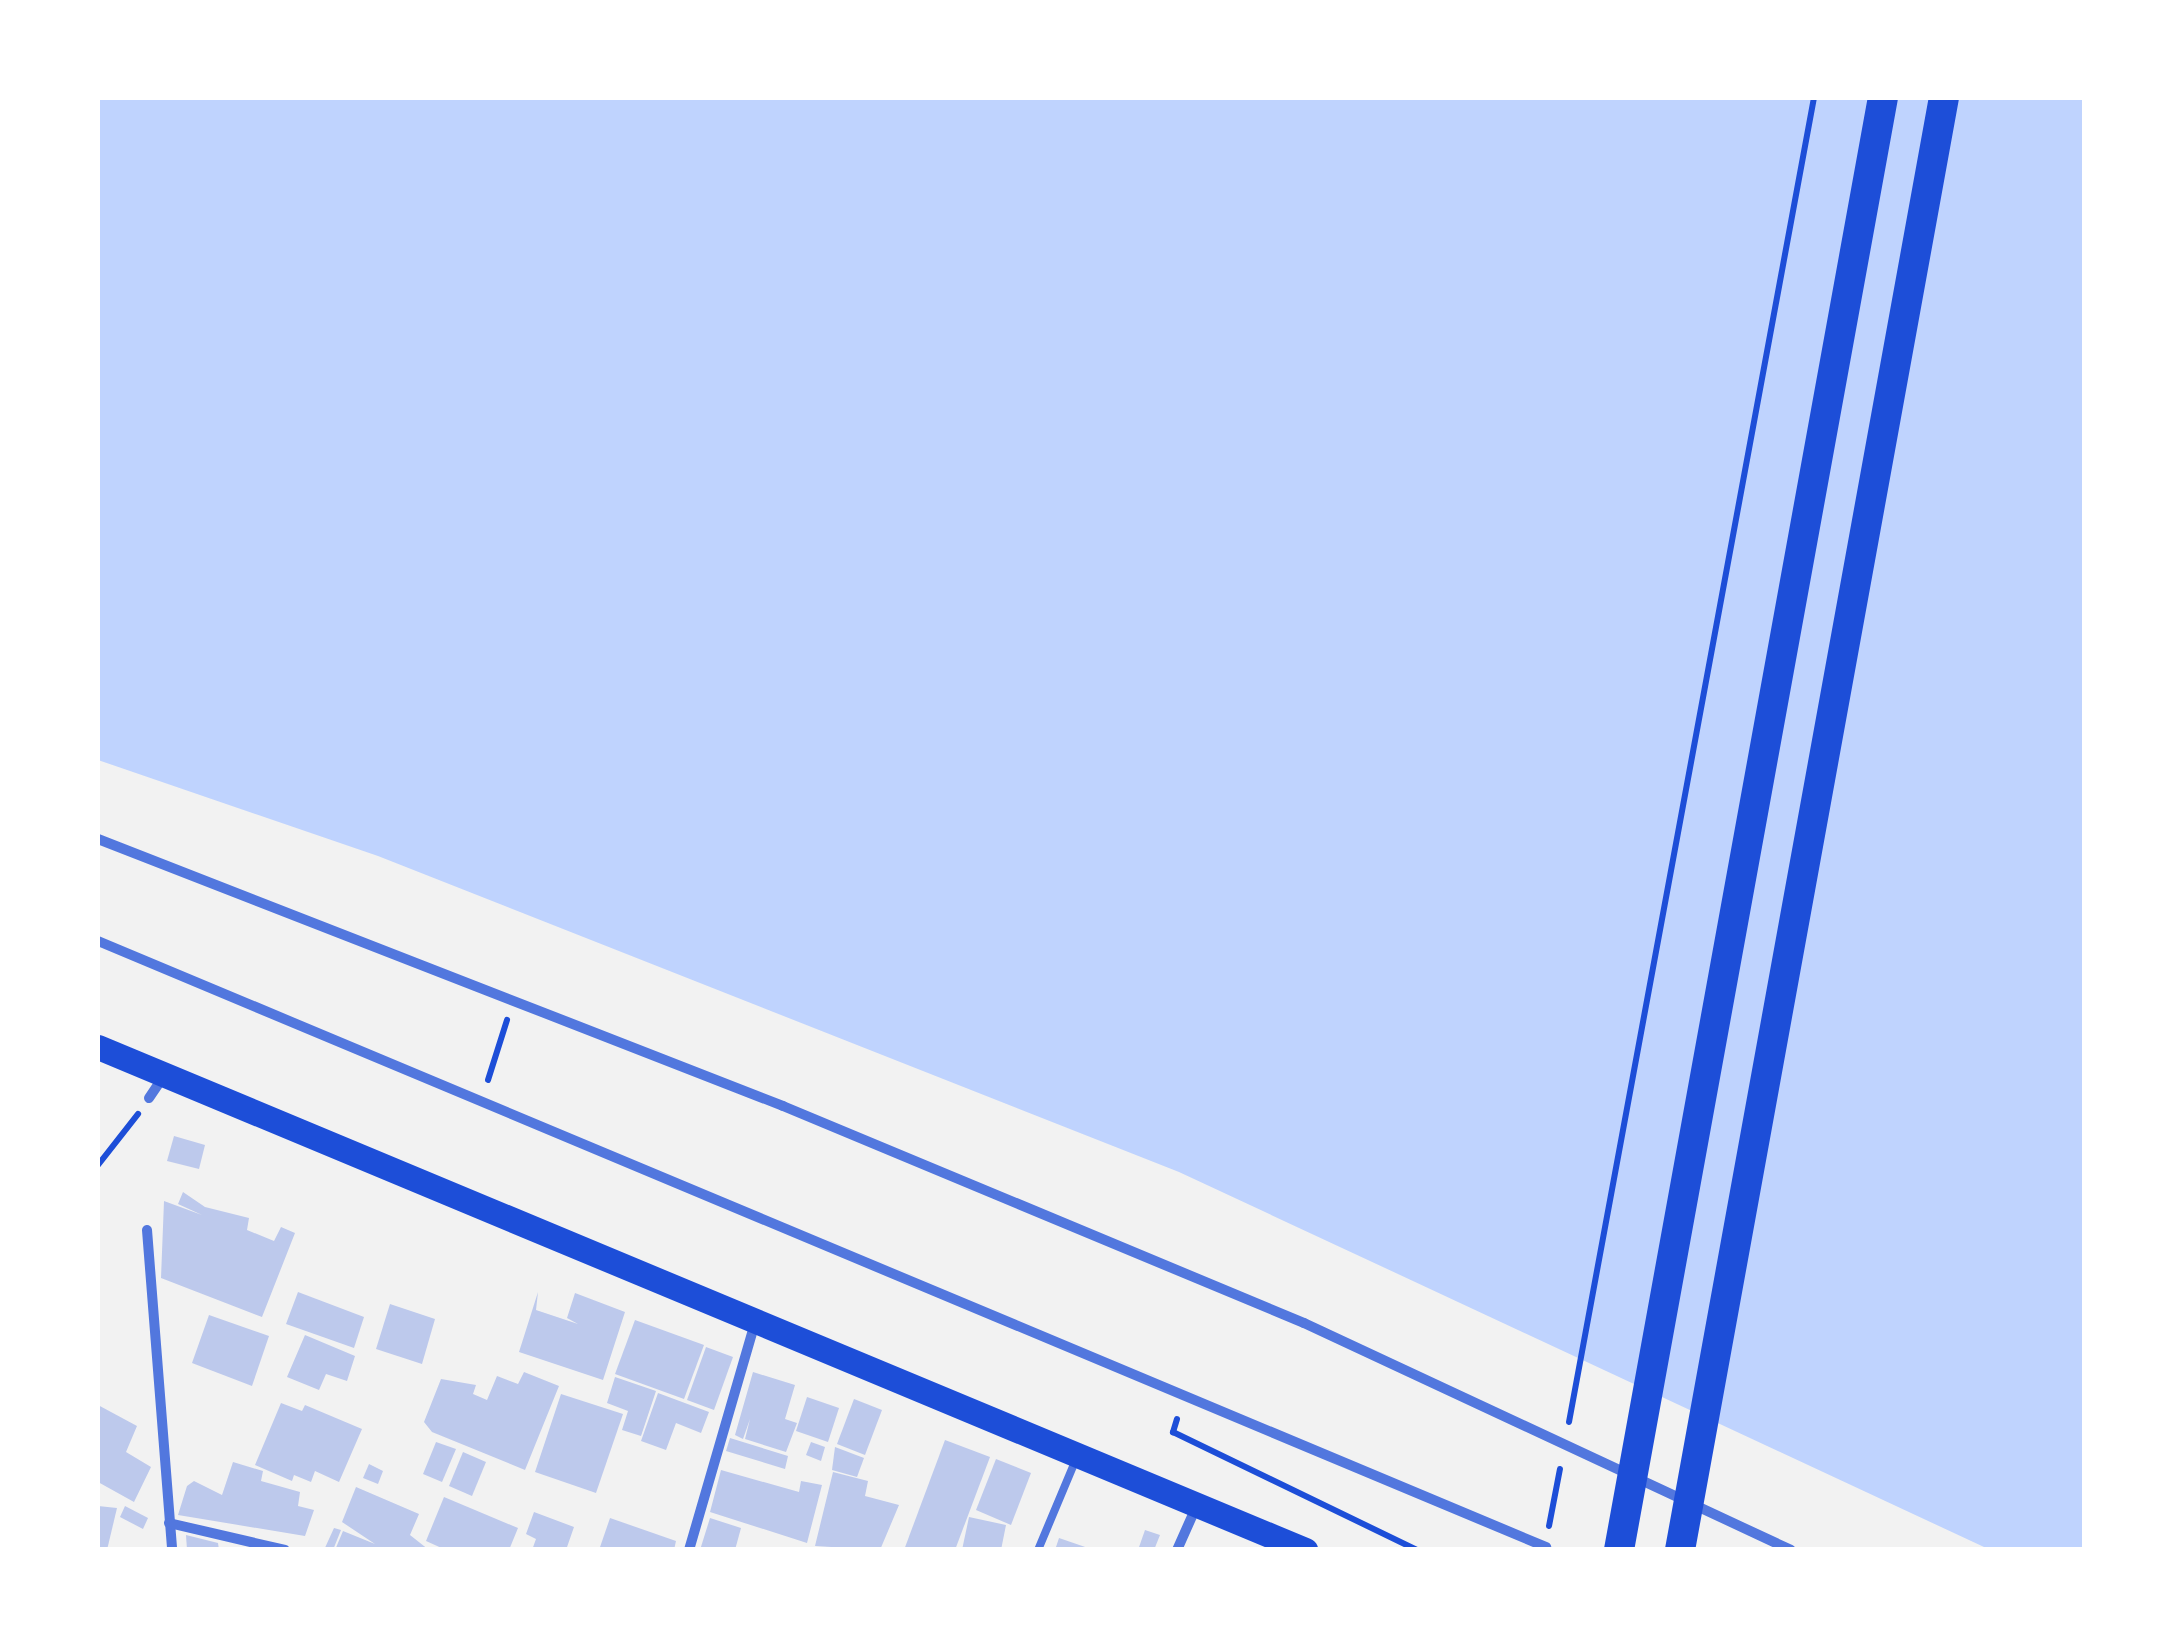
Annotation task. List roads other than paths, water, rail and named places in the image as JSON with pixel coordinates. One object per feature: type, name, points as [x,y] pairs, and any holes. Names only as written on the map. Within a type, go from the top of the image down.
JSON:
[{"type":"highway","points":[[1618,1550],[1883,98]]},
{"type":"highway","points":[[1680,1550],[1944,98]]},
{"type":"main road","points":[[98,1047],[167,1071],[757,1317],[1304,1550]]},
{"type":"street","points":[[98,839],[783,1106],[1304,1323],[1791,1550]]},
{"type":"street","points":[[98,940],[1546,1546]]},
{"type":"street","points":[[149,1098],[167,1071]]},
{"type":"street","points":[[147,1230],[172,1550]]},
{"type":"street","points":[[688,1550],[757,1317]]},
{"type":"street","points":[[1177,1550],[1198,1504]]},
{"type":"street","points":[[169,1523],[285,1550]]},
{"type":"lane","points":[[1038,1550],[1077,1454]]},
{"type":"water","points":[[98,98],[2084,98],[2084,1549],[1984,1547],[1179,1172],[378,856],[98,760]]}]
